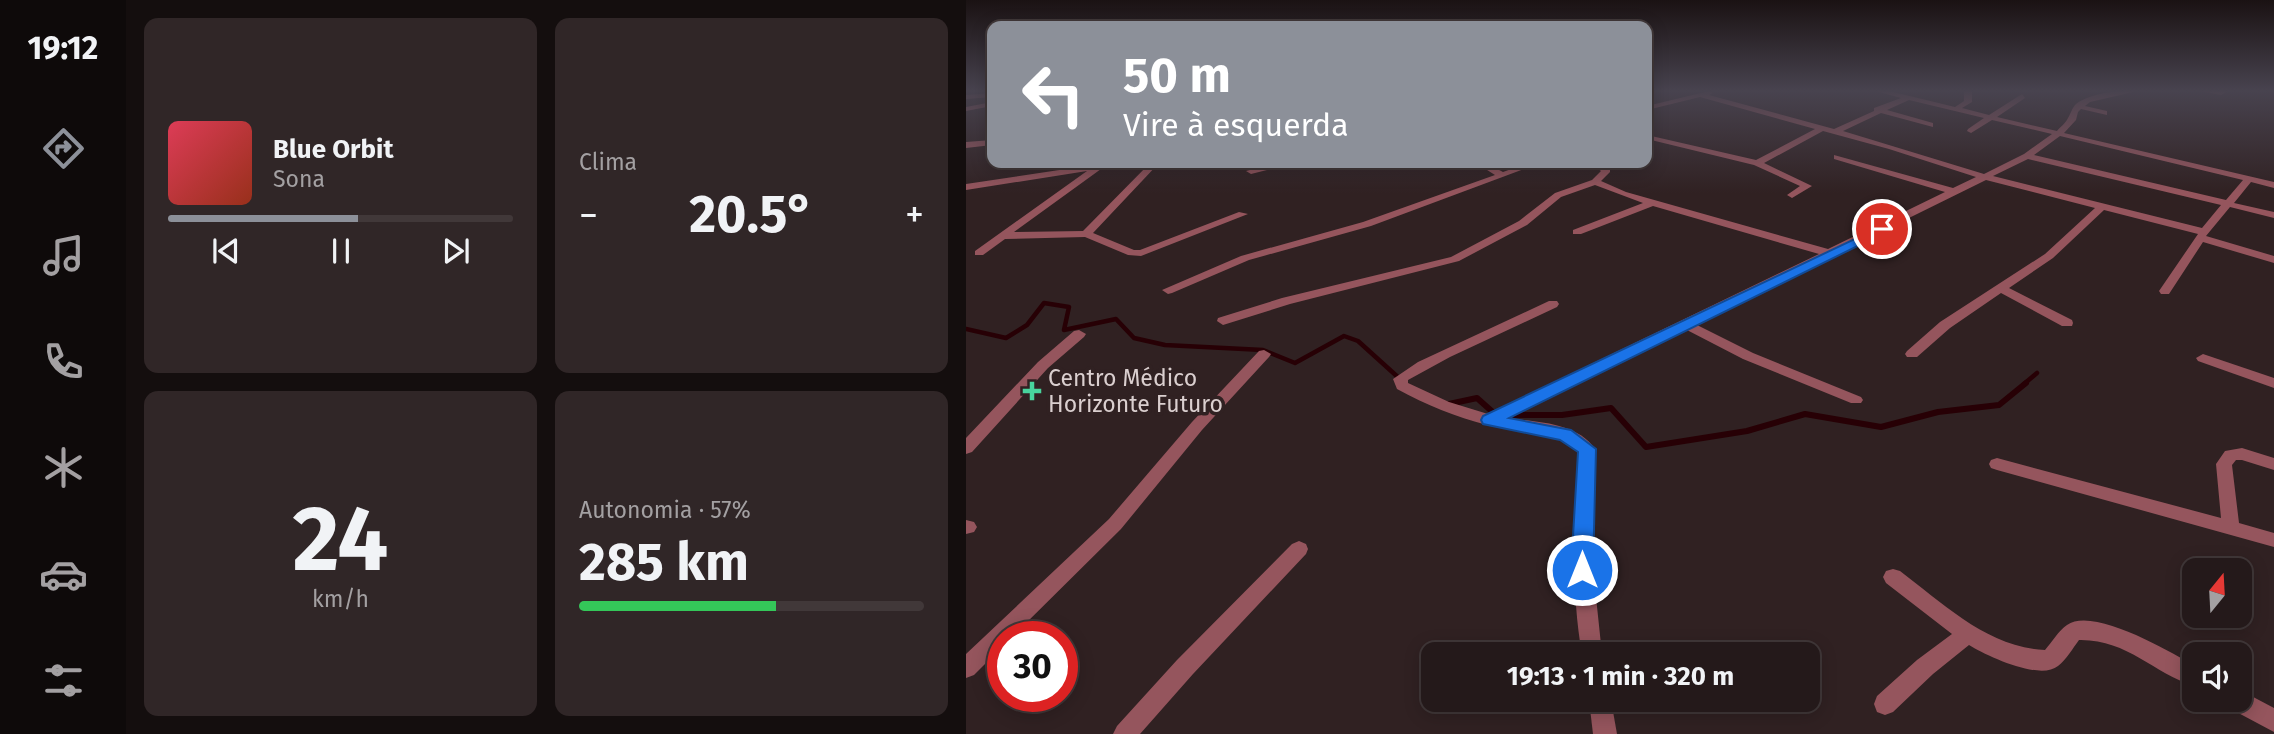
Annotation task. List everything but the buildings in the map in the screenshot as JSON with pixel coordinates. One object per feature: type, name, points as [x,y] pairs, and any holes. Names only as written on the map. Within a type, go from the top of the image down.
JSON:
[{"type":"street","points":[[1803,124],[1984,177],[2102,206],[2202,235],[2274,260]]},
{"type":"street","points":[[1834,132],[1849,124]]},
{"type":"street","points":[[1971,131],[1981,124]]},
{"type":"street","points":[[2022,124],[2274,184]]},
{"type":"street","points":[[1489,420],[1833,254],[2027,156],[2059,133],[2065,124]]},
{"type":"street","points":[[1757,163],[1820,129]]},
{"type":"street","points":[[1652,138],[1757,163],[1807,186],[1792,195]]},
{"type":"street","points":[[966,145],[987,144]]},
{"type":"street","points":[[2027,156],[2274,215]]},
{"type":"street","points":[[1838,157],[1955,192]]},
{"type":"street","points":[[968,187],[1079,168]]},
{"type":"street","points":[[979,253],[1096,168]]},
{"type":"street","points":[[1086,234],[1150,168]]},
{"type":"street","points":[[1251,171],[1266,168]]},
{"type":"street","points":[[1490,168],[1501,174]]},
{"type":"street","points":[[1168,290],[1245,258],[1367,224],[1520,168]]},
{"type":"street","points":[[1223,321],[1286,300],[1455,259],[1523,223],[1558,195],[1595,182],[1607,170],[1603,168]]},
{"type":"street","points":[[2165,291],[2202,235],[2249,179]]},
{"type":"street","points":[[1595,182],[1651,203],[1833,254]]},
{"type":"street","points":[[1577,232],[1651,203]]},
{"type":"street","points":[[1912,354],[1945,325],[2049,256],[2102,206]]},
{"type":"street","points":[[1001,236],[1086,234],[1132,253],[1141,253],[1243,214]]},
{"type":"street","points":[[2000,288],[2067,323]]},
{"type":"street","points":[[1553,304],[1474,343],[1412,369],[1400,379],[1402,386],[1430,402],[1489,420],[1565,434],[1587,449],[1581,547],[1584,616],[1589,642]]},
{"type":"street","points":[[1684,324],[1748,356],[1856,400]]},
{"type":"street","points":[[966,448],[1043,365],[1079,334]]},
{"type":"street","points":[[966,668],[1115,524],[1197,426],[1264,354]]},
{"type":"street","points":[[2203,358],[2274,383]]},
{"type":"street","points":[[2231,527],[2224,464],[2231,455],[2242,453],[2274,464]]},
{"type":"street","points":[[1997,464],[2274,540]]},
{"type":"street","points":[[1125,734],[1299,549]]},
{"type":"street","points":[[1893,577],[1969,634],[2018,658],[2050,660],[2074,631],[2088,629],[2126,640],[2182,670]]},
{"type":"street","points":[[1885,704],[1925,667],[1969,634]]},
{"type":"street","points":[[2252,709],[2274,721]]},
{"type":"street","points":[[1602,712],[1605,734]]},
{"type":"waterway","points":[[966,329],[1006,338],[1027,325],[1044,303],[1069,307],[1064,330],[1116,319],[1134,338],[1165,345],[1263,350],[1295,363],[1344,336],[1358,341],[1400,379]]},
{"type":"waterway","points":[[2024,384],[2037,373]]},
{"type":"waterway","points":[[1449,404],[1477,398],[1496,415],[1562,415],[1611,408],[1646,447],[1747,431],[1805,414],[1881,427],[1938,412],[1999,405],[2026,383]]},
{"type":"place","name":"Centro Médico Horizonte Futuro","points":[[1032,391]]},
{"type":"route","points":[[1582,570],[1587,449],[1582,443],[1565,434],[1489,420],[1882,229]]}]
